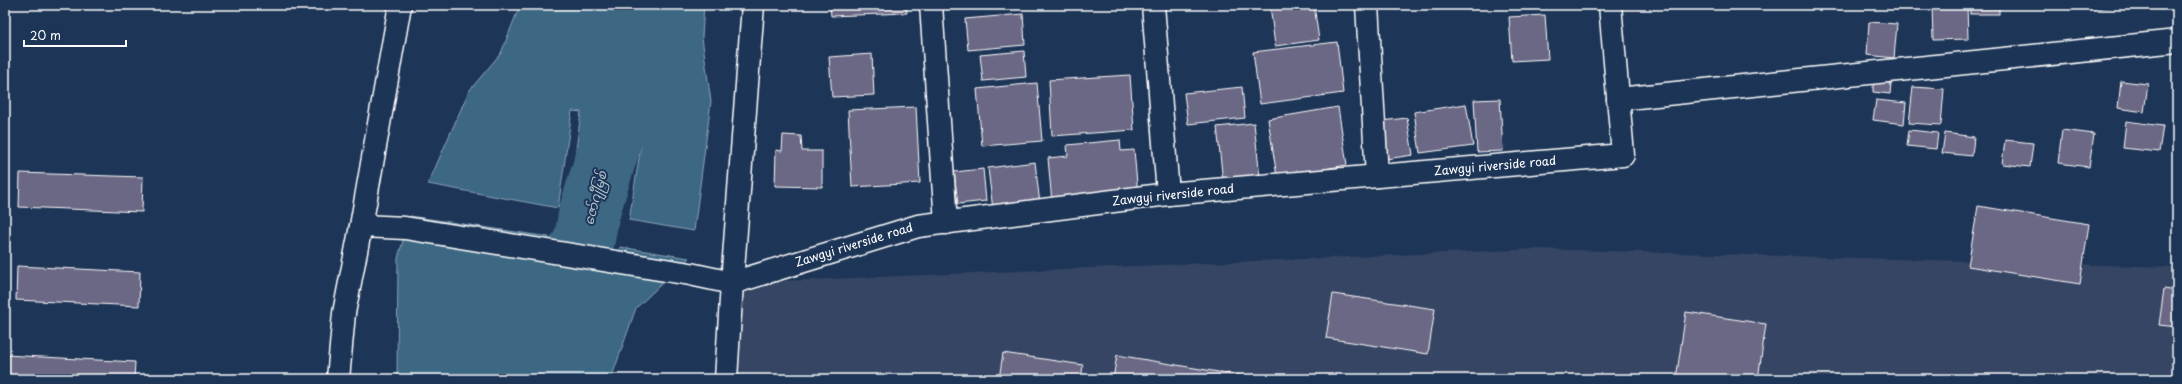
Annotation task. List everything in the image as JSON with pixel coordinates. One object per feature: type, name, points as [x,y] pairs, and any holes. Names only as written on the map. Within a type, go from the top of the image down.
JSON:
[{"type":"street","points":[[338,379],[344,313],[400,5]]},
{"type":"street","points":[[726,379],[753,5]]},
{"type":"street","points":[[931,5],[946,223]]},
{"type":"street","points":[[1152,5],[1168,194]]},
{"type":"street","points":[[1367,5],[1377,176]]},
{"type":"street","points":[[1610,5],[1618,99],[2177,41]]},
{"type":"street","name":"Zawgyi riverside road","points":[[732,284],[911,228],[1168,194],[1623,156],[1618,99]]},
{"type":"street","points":[[361,226],[405,228],[690,274],[732,284]]},
{"type":"shaded area","points":[[1539,249],[2177,267],[2177,379],[724,379],[732,283]]},
{"type":"water","points":[[520,5],[704,5],[702,37],[711,102],[694,231],[629,220],[644,127],[635,125],[619,218],[568,209],[581,112],[572,111],[558,208],[428,184],[469,91],[501,53]]},
{"type":"water","points":[[410,216],[549,237],[546,259],[556,260],[558,238],[610,246],[607,269],[616,270],[620,247],[689,258],[636,308],[611,379],[397,379],[398,258]]},
{"type":"building","points":[[830,5],[906,5],[907,13],[831,16]]},
{"type":"building","points":[[971,5],[1020,5],[1020,6],[971,9]]},
{"type":"building","points":[[1270,5],[1314,5],[1319,40],[1275,46]]},
{"type":"building","points":[[1932,5],[1967,5],[1968,39],[1933,40]]},
{"type":"building","points":[[1970,5],[1999,5],[1999,14],[1970,14]]},
{"type":"building","points":[[2091,5],[2118,5],[2118,6],[2091,9]]},
{"type":"building","points":[[1023,14],[1025,45],[968,50],[965,19]]},
{"type":"building","points":[[1545,15],[1548,59],[1512,61],[1509,17]]},
{"type":"building","points":[[1869,22],[1897,24],[1894,58],[1867,55]]},
{"type":"building","points":[[1337,42],[1343,93],[1260,104],[1253,52]]},
{"type":"building","points":[[1024,51],[1026,77],[983,81],[980,55]]},
{"type":"building","points":[[872,54],[874,95],[832,97],[829,57]]},
{"type":"building","points":[[1130,75],[1134,130],[1052,136],[1049,80]]},
{"type":"building","points":[[1873,81],[1891,83],[1890,94],[1873,92]]},
{"type":"building","points":[[2121,81],[2148,84],[2144,112],[2118,108]]},
{"type":"building","points":[[1037,83],[1042,141],[982,146],[977,89]]},
{"type":"building","points":[[1242,87],[1245,118],[1188,124],[1184,93]]},
{"type":"building","points":[[1913,87],[1944,89],[1941,125],[1909,123]]},
{"type":"building","points":[[1500,99],[1503,151],[1477,152],[1474,100]]},
{"type":"building","points":[[1876,100],[1906,103],[1904,124],[1873,120]]},
{"type":"building","points":[[1466,104],[1473,146],[1420,153],[1414,112]]},
{"type":"building","points":[[916,107],[920,183],[852,187],[848,110]]},
{"type":"building","points":[[1338,107],[1347,165],[1277,177],[1268,119]]},
{"type":"building","points":[[1407,118],[1413,155],[1386,159],[1381,121]]},
{"type":"building","points":[[2126,121],[2163,126],[2159,152],[2123,148]]},
{"type":"building","points":[[1254,123],[1260,178],[1223,182],[1217,127]]},
{"type":"building","points":[[1909,130],[1938,133],[1936,149],[1907,146]]},
{"type":"building","points":[[2062,130],[2094,134],[2089,167],[2058,163]]},
{"type":"building","points":[[1945,133],[1974,137],[1972,156],[1942,153]]},
{"type":"building","points":[[783,135],[801,136],[802,151],[822,151],[822,187],[775,186],[776,150],[782,151]]},
{"type":"building","points":[[1120,140],[1121,151],[1134,150],[1138,195],[1052,203],[1048,158],[1068,156],[1067,145]]},
{"type":"building","points":[[2005,140],[2033,143],[2030,167],[2002,164]]},
{"type":"building","points":[[1035,162],[1040,204],[993,210],[988,168]]},
{"type":"building","points":[[983,169],[986,201],[958,204],[954,172]]},
{"type":"building","points":[[20,173],[143,177],[142,212],[19,207]]},
{"type":"building","points":[[1978,206],[2089,224],[2080,284],[1968,266]]},
{"type":"building","points":[[17,266],[140,272],[139,306],[16,300]]},
{"type":"building","points":[[2164,289],[2177,291],[2177,327],[2159,325]]},
{"type":"building","points":[[1333,294],[1435,309],[1428,354],[1326,338]]},
{"type":"building","points":[[1686,312],[1766,324],[1758,379],[1676,379]]},
{"type":"building","points":[[1003,353],[1083,365],[1081,379],[999,379]]},
{"type":"building","points":[[5,355],[135,362],[134,379],[5,379]]},
{"type":"building","points":[[1117,355],[1260,379],[1113,379]]},
{"type":"waterway","name":"ဇော်ဂျီမြစ်","points":[[513,379],[530,328],[584,242],[589,213],[653,5]]}]
